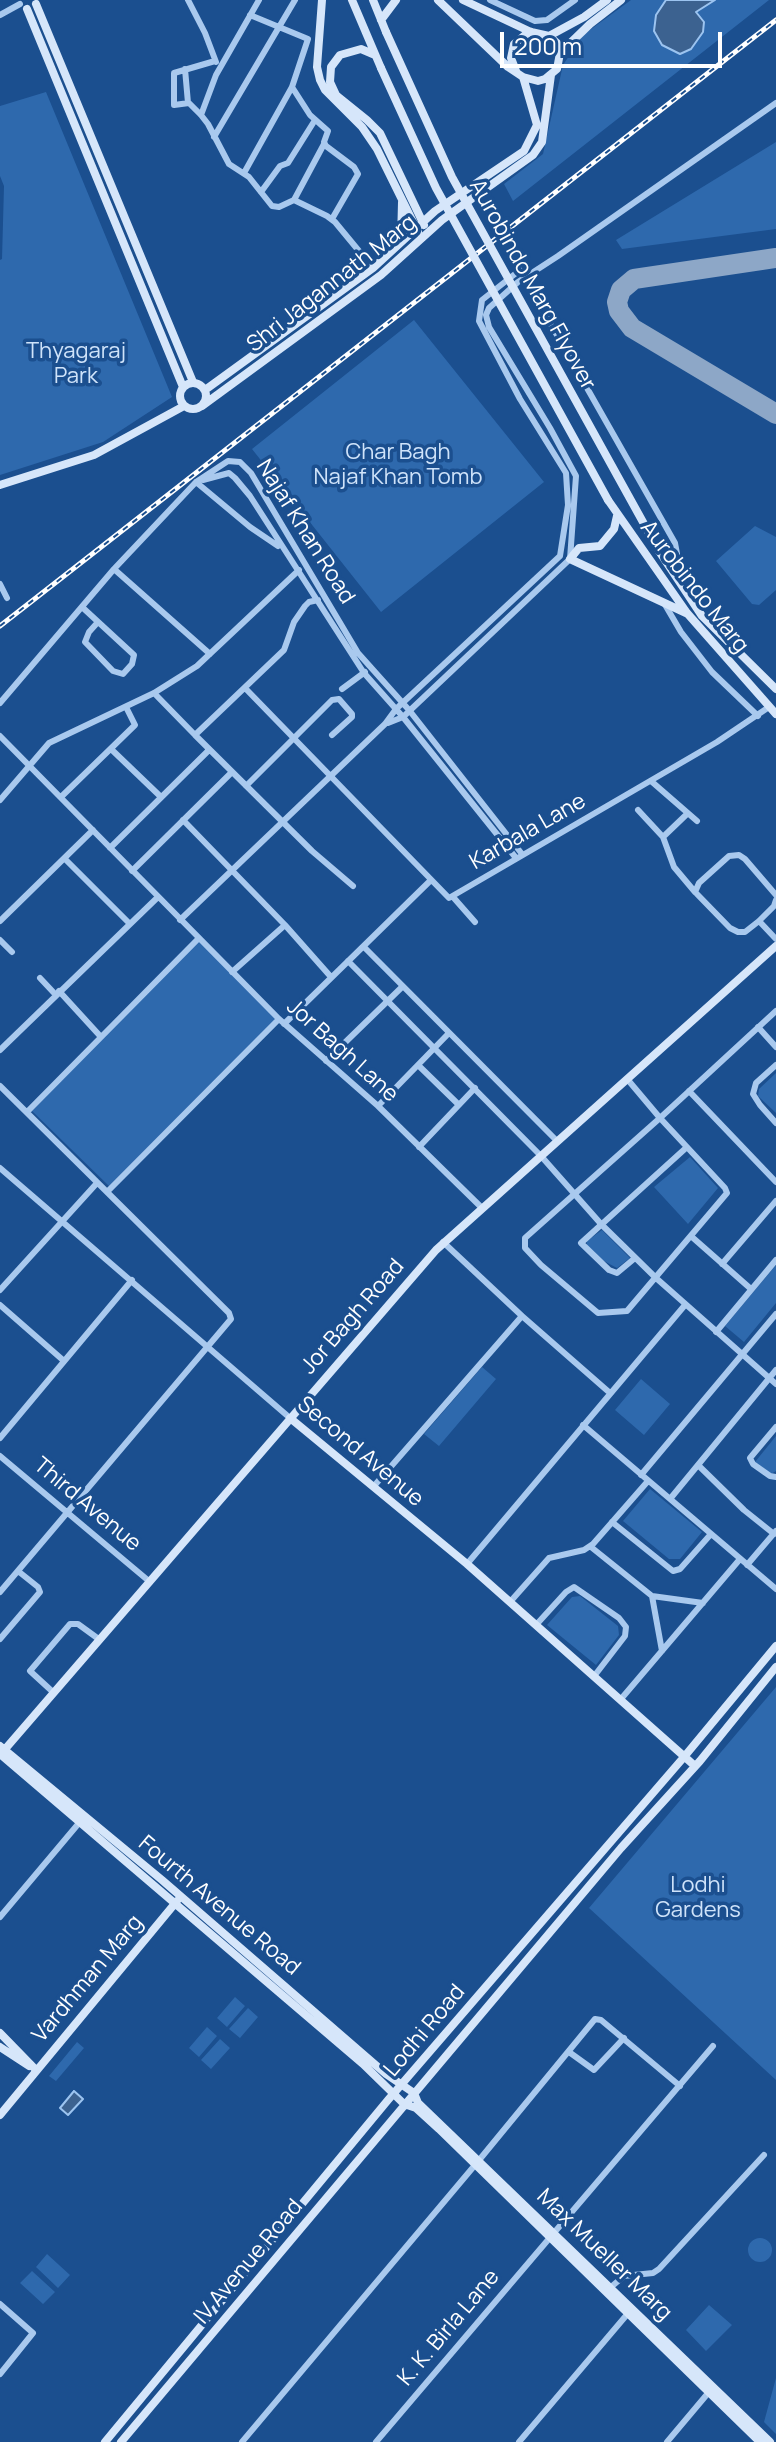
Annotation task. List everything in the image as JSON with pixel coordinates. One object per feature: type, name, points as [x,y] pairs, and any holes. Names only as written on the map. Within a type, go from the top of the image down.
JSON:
[{"type":"main road","points":[[322,0],[317,67],[320,80],[332,99],[362,127],[377,149],[425,236]]},
{"type":"main road","points":[[352,0],[375,55]]},
{"type":"main road","points":[[373,0],[381,20]]},
{"type":"main road","points":[[381,20],[396,0]]},
{"type":"main road","points":[[438,0],[508,67],[520,74],[538,81],[557,69],[560,53],[557,43],[549,36],[531,32],[463,0],[454,8],[456,15]]},
{"type":"main road","points":[[549,36],[607,0]]},
{"type":"main road","points":[[560,53],[621,0]]},
{"type":"main road","points":[[0,485],[94,455],[184,406],[195,409],[202,406],[207,397],[205,390],[193,382],[37,2],[22,4],[183,387],[180,396],[184,406]]},
{"type":"main road","name":"Aurobindo Marg Flyover","points":[[381,20],[452,177],[665,561]]},
{"type":"main road","points":[[520,74],[511,58],[514,44],[531,32]]},
{"type":"main road","points":[[375,55],[361,49],[347,51],[335,60],[330,82],[336,95],[380,133],[419,225]]},
{"type":"main road","name":"Aurobindo Marg Flyover","points":[[375,55],[436,188],[617,516]]},
{"type":"main road","name":"Shri Jagannath Marg","points":[[205,390],[373,268],[419,225],[515,159],[529,145],[537,125],[536,116],[520,74]]},
{"type":"main road","name":"Shri Jagannath Marg","points":[[202,406],[381,275],[425,236],[539,148],[551,75]]},
{"type":"main road","points":[[401,241],[402,197]]},
{"type":"main road","points":[[118,229],[128,225]]},
{"type":"main road","points":[[183,387],[193,382]]},
{"type":"main road","points":[[617,516],[614,529],[600,546],[579,548],[570,559],[687,613]]},
{"type":"main road","name":"Aurobindo Marg","points":[[617,516],[687,613],[773,710]]},
{"type":"main road","name":"Aurobindo Marg","points":[[665,561],[702,616],[776,689]]},
{"type":"main road","name":"Jor Bagh Road","points":[[1,1752],[443,1242],[776,946]]},
{"type":"main road","name":"Second Avenue","points":[[290,1418],[467,1564],[695,1766]]},
{"type":"main road","name":"Lodhi Road","points":[[105,2442],[403,2083],[776,1646]]},
{"type":"main road","name":"Lodhi Road","points":[[404,2104],[621,1848],[695,1766],[776,1667]]},
{"type":"main road","name":"Fourth Avenue Road","points":[[1,1752],[79,1823],[177,1900]]},
{"type":"main road","name":"Fourth Avenue Road","points":[[1,1752],[324,2025],[414,2093]]},
{"type":"main road","name":"Vardhman Marg","points":[[0,2115],[177,1900]]},
{"type":"main road","name":"Fourth Avenue Road","points":[[324,2025],[404,2104]]},
{"type":"main road","points":[[0,2033],[36,2070]]},
{"type":"main road","points":[[0,2047],[36,2070]]},
{"type":"main road","name":"Max Mueller Marg","points":[[414,2093],[418,2103],[478,2162],[770,2442]]},
{"type":"main road","name":"Max Mueller Marg","points":[[404,2104],[416,2108],[478,2162]]},
{"type":"main road","name":"IV Avenue Road","points":[[121,2442],[404,2104]]},
{"type":"main road","name":"Max Mueller Marg","points":[[552,2234],[611,2287],[760,2442]]},
{"type":"street","points":[[188,0],[215,61],[216,75]]},
{"type":"street","points":[[201,115],[216,75],[259,0]]},
{"type":"street","points":[[214,137],[295,0]]},
{"type":"street","points":[[482,9],[490,0],[535,21],[547,20],[575,0]]},
{"type":"street","points":[[0,15],[22,4]]},
{"type":"street","points":[[244,173],[292,87],[308,39],[250,15]]},
{"type":"street","points":[[215,61],[174,73],[173,103],[189,104],[201,115],[229,164],[244,173],[275,207],[294,200],[328,131],[315,120],[292,87]]},
{"type":"street","points":[[185,69],[189,104]]},
{"type":"street","points":[[385,724],[403,717],[570,559],[576,476],[489,327],[486,315],[489,308],[524,278],[776,103]]},
{"type":"street","points":[[261,192],[280,166],[288,163],[315,120]]},
{"type":"street","points":[[324,144],[354,167],[358,174],[334,220]]},
{"type":"street","points":[[294,200],[334,220],[373,268]]},
{"type":"street","points":[[180,920],[331,777],[402,703],[560,556],[568,505],[566,473],[520,399],[479,321],[482,300],[520,270],[675,543],[676,561],[672,564],[665,561]]},
{"type":"street","name":"Najaf Khan Road","points":[[0,703],[114,569],[196,482],[228,461],[240,462],[251,473],[301,567],[326,599],[366,670],[409,710],[519,856]]},
{"type":"street","points":[[196,482],[229,473],[235,478],[284,549],[301,567],[316,601],[366,670],[519,856]]},
{"type":"street","points":[[196,482],[250,527],[284,549]]},
{"type":"street","points":[[0,800],[53,740],[154,693],[197,666],[301,567]]},
{"type":"street","points":[[114,569],[210,654]]},
{"type":"street","points":[[0,584],[7,598]]},
{"type":"street","points":[[195,735],[284,650],[294,622],[306,604],[326,599]]},
{"type":"street","points":[[664,603],[681,632],[712,672],[758,716]]},
{"type":"street","points":[[82,607],[134,655],[132,664],[123,674],[113,671],[85,642],[98,622]]},
{"type":"street","points":[[342,689],[366,670]]},
{"type":"street","points":[[245,688],[446,897],[453,897],[475,922]]},
{"type":"street","points":[[154,693],[282,823],[353,886]]},
{"type":"street","points":[[246,786],[332,700],[339,699],[352,717],[332,735]]},
{"type":"street","points":[[61,797],[136,724],[126,707]]},
{"type":"street","name":"Karbala Lane","points":[[453,897],[773,710]]},
{"type":"street","name":"Jor Bagh Lane","points":[[0,736],[281,1022],[378,1106],[481,1207]]},
{"type":"street","points":[[111,749],[161,797]]},
{"type":"street","points":[[110,848],[209,750]]},
{"type":"street","points":[[132,871],[232,772]]},
{"type":"street","points":[[651,781],[697,821]]},
{"type":"street","points":[[638,810],[663,837],[674,867],[695,892],[730,928],[745,932],[774,906],[776,897],[739,855],[729,856],[699,883],[695,892]]},
{"type":"street","points":[[663,837],[687,814]]},
{"type":"street","points":[[183,820],[331,977]]},
{"type":"street","points":[[0,921],[93,830]]},
{"type":"street","points":[[65,859],[130,924]]},
{"type":"street","points":[[107,1192],[431,880]]},
{"type":"street","points":[[0,1050],[158,897]]},
{"type":"street","points":[[759,921],[776,939]]},
{"type":"street","points":[[232,972],[285,925]]},
{"type":"street","points":[[27,1112],[198,939]]},
{"type":"street","points":[[0,940],[12,952]]},
{"type":"street","points":[[364,947],[557,1141]]},
{"type":"street","points":[[348,961],[541,1156],[635,1258],[776,1384]]},
{"type":"street","points":[[40,978],[101,1037]]},
{"type":"street","points":[[326,1061],[402,987]]},
{"type":"street","points":[[628,1080],[660,1118],[727,1191],[726,1197],[627,1311],[598,1313],[541,1265],[525,1248],[525,1238],[660,1118],[776,1011]]},
{"type":"street","points":[[758,1027],[776,1047]]},
{"type":"street","points":[[378,1106],[449,1033]]},
{"type":"street","points":[[418,1065],[459,1105]]},
{"type":"street","points":[[776,1065],[756,1083],[753,1094],[776,1123]]},
{"type":"street","points":[[0,1086],[229,1313],[230,1322],[0,1592]]},
{"type":"street","points":[[419,1147],[475,1088]]},
{"type":"street","points":[[689,1091],[776,1182]]},
{"type":"street","points":[[635,1258],[617,1273],[609,1270],[581,1243],[687,1147]]},
{"type":"street","name":"Second Avenue","points":[[0,1168],[290,1418]]},
{"type":"street","points":[[0,1290],[97,1183]]},
{"type":"street","points":[[722,1264],[776,1201]]},
{"type":"street","points":[[692,1237],[751,1289]]},
{"type":"street","points":[[443,1242],[610,1393]]},
{"type":"street","points":[[716,1332],[776,1260]]},
{"type":"street","points":[[0,1438],[132,1280]]},
{"type":"street","points":[[0,1305],[64,1361]]},
{"type":"street","points":[[467,1564],[685,1305]]},
{"type":"street","points":[[641,1475],[776,1314]]},
{"type":"street","points":[[374,1486],[522,1316]]},
{"type":"street","points":[[670,1499],[776,1370]]},
{"type":"street","points":[[583,1425],[776,1589]]},
{"type":"street","points":[[776,1427],[750,1458],[753,1464],[776,1477]]},
{"type":"street","name":"Third Avenue","points":[[0,1456],[150,1582]]},
{"type":"street","points":[[698,1465],[744,1510],[775,1532],[747,1565]]},
{"type":"street","points":[[510,1602],[549,1558],[591,1547],[648,1481]]},
{"type":"street","points":[[612,1522],[673,1571],[680,1569],[711,1534]]},
{"type":"street","points":[[591,1547],[652,1596],[703,1603]]},
{"type":"street","points":[[621,1699],[740,1559]]},
{"type":"street","points":[[0,1639],[40,1592],[18,1571]]},
{"type":"street","points":[[536,1625],[574,1587],[619,1618],[626,1627],[625,1636],[595,1675]]},
{"type":"street","points":[[652,1596],[662,1651]]},
{"type":"street","points":[[54,1693],[30,1671],[51,1645],[74,1623],[100,1640]]},
{"type":"street","points":[[0,1917],[79,1823]]},
{"type":"street","points":[[242,2442],[478,2162],[592,2021],[597,2018],[680,2086]]},
{"type":"street","points":[[569,2052],[594,2070],[624,2038]]},
{"type":"street","name":"K. K. Birla Lane","points":[[376,2442],[713,2046]]},
{"type":"street","points":[[611,2287],[624,2276],[653,2273],[665,2265],[764,2155]]},
{"type":"street","points":[[0,2304],[33,2333],[0,2374]]},
{"type":"street","points":[[519,2442],[630,2310]]},
{"type":"street","points":[[667,2442],[709,2392]]},
{"type":"green space","points":[[631,0],[769,0],[513,201],[504,184],[543,154],[563,65],[583,35]]},
{"type":"green space","name":"Thyagaraj Park","points":[[46,92],[172,397],[103,442],[0,475],[0,260],[4,186],[0,176],[0,106]]},
{"type":"green space","points":[[776,142],[776,229],[622,249],[616,240]]},
{"type":"green space","name":"Char Bagh Najaf Khan Tomb","points":[[414,320],[544,482],[381,612],[252,449]]},
{"type":"green space","points":[[755,526],[776,537],[776,590],[759,605],[752,604],[716,561]]},
{"type":"green space","points":[[198,940],[277,1019],[109,1186],[32,1111]]},
{"type":"green space","points":[[776,1073],[776,1113],[758,1096],[759,1089]]},
{"type":"green space","points":[[690,1157],[718,1188],[688,1224],[654,1187]]},
{"type":"green space","points":[[602,1230],[630,1258],[617,1268],[602,1260],[587,1246],[587,1241]]},
{"type":"green space","points":[[776,1265],[776,1303],[744,1342],[725,1326]]},
{"type":"green space","points":[[482,1367],[496,1379],[439,1446],[424,1434]]},
{"type":"green space","points":[[641,1379],[670,1404],[644,1435],[615,1410]]},
{"type":"green space","points":[[776,1436],[776,1471],[771,1474],[755,1462]]},
{"type":"green space","points":[[650,1489],[702,1532],[680,1559],[669,1559],[623,1521]]},
{"type":"green space","points":[[580,1596],[618,1626],[619,1635],[596,1665],[547,1625],[572,1597]]},
{"type":"green space","name":"Lodhi Gardens","points":[[776,1687],[776,2080],[589,1908]]},
{"type":"green space","points":[[235,1997],[245,2006],[227,2027],[217,2018]]},
{"type":"green space","points":[[248,2008],[258,2017],[240,2038],[229,2029]]},
{"type":"green space","points":[[207,2027],[217,2036],[199,2057],[189,2048]]},
{"type":"green space","points":[[220,2039],[230,2048],[211,2069],[201,2060]]},
{"type":"green space","points":[[77,2042],[84,2048],[56,2081],[49,2076]]},
{"type":"green space","points":[[760,2238],[768,2242],[772,2250],[768,2258],[760,2262],[752,2258],[748,2250],[752,2242]]},
{"type":"green space","points":[[47,2254],[70,2275],[58,2288],[36,2267]]},
{"type":"green space","points":[[32,2271],[55,2292],[43,2304],[20,2283]]},
{"type":"green space","points":[[709,2305],[732,2325],[706,2351],[686,2330]]},
{"type":"green space","points":[[776,2378],[776,2434],[764,2422]]},
{"type":"shaded area","points":[[666,0],[715,0],[696,12],[704,22],[703,32],[691,49],[680,54],[662,45],[654,31],[656,15]]},
{"type":"shaded area","points":[[74,2091],[83,2099],[68,2115],[60,2108]]},
{"type":"taxiway","points":[[776,258],[634,279],[621,290],[617,302],[619,311],[632,328],[776,414]]},
{"type":"railway","points":[[0,626],[776,20]]}]
